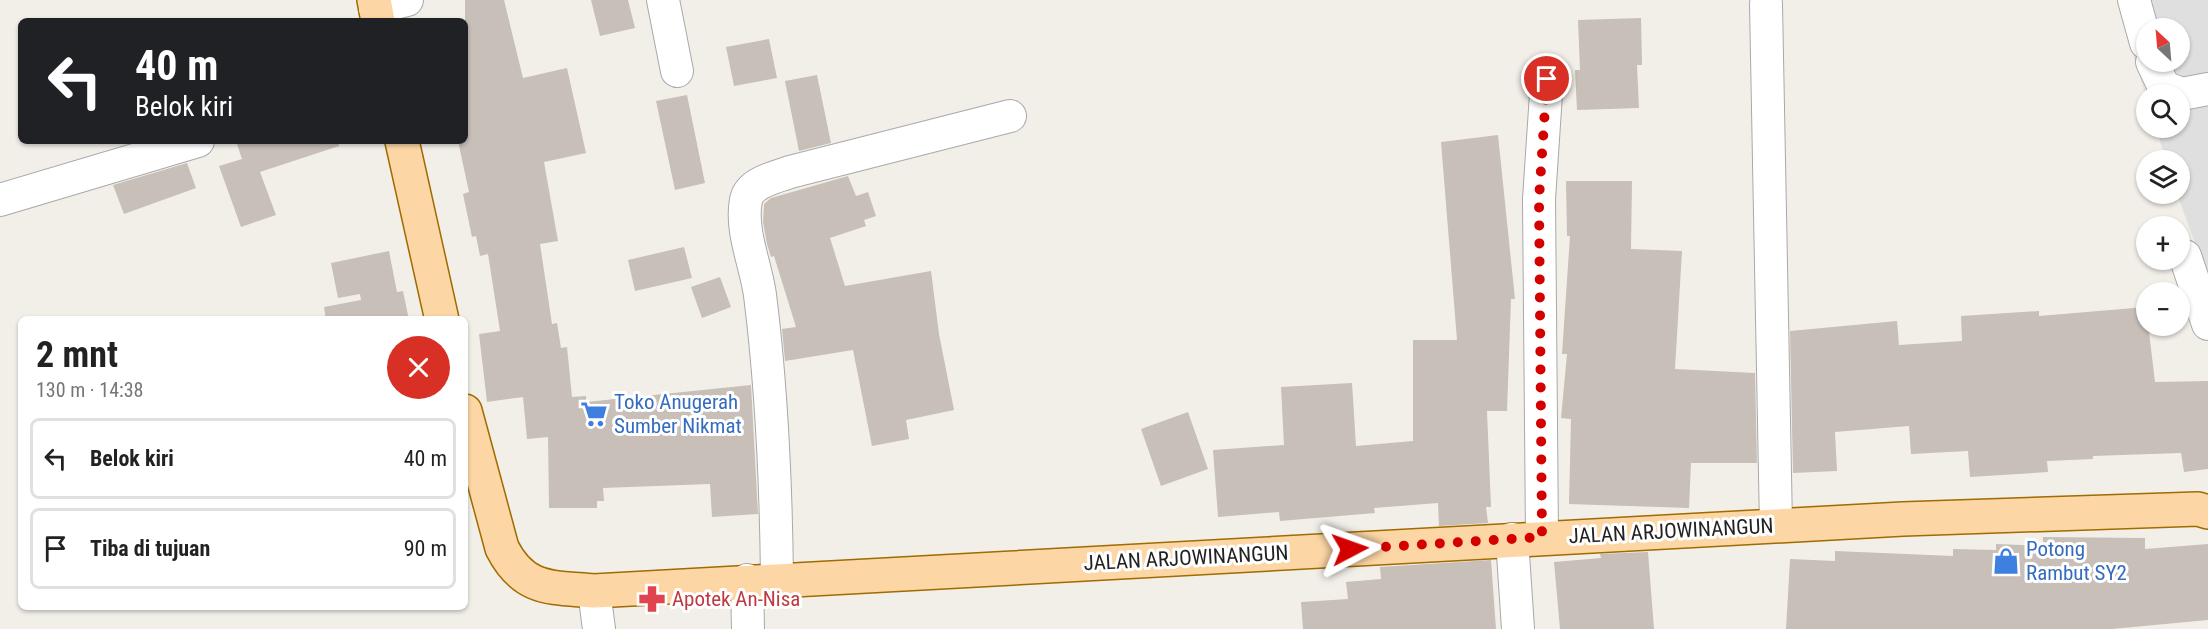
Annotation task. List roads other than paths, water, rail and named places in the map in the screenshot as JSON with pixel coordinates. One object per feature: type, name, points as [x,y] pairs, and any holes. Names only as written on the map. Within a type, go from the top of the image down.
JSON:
[{"type":"main road","points":[[403,144],[441,316]]},
{"type":"main road","name":"JALAN ARJOWINANGUN","points":[[468,422],[502,548],[510,564],[537,586],[594,591],[1903,519],[2198,508],[2208,512]]},
{"type":"street","points":[[376,10],[407,0]]},
{"type":"street","points":[[663,0],[677,71]]},
{"type":"street","points":[[2134,0],[2139,18]]},
{"type":"street","points":[[1766,4],[1776,526]]},
{"type":"street","points":[[2157,72],[2164,87],[2182,94],[2208,89]]},
{"type":"street","points":[[1518,629],[1527,538],[1539,199],[1547,79]]},
{"type":"street","points":[[748,629],[762,580],[776,471],[760,294],[746,231],[746,199],[757,184],[790,172],[1010,116]]},
{"type":"street","points":[[0,200],[188,144]]},
{"type":"street","points":[[2190,270],[2208,324]]},
{"type":"street","points":[[594,591],[599,629]]},
{"type":"place","name":"Toko Anugerah Sumber Nikmat","points":[[594,414]]},
{"type":"place","name":"Potong Rambut SY2","points":[[2006,561]]},
{"type":"place","name":"Apotek An-Nisa","points":[[652,599]]}]
